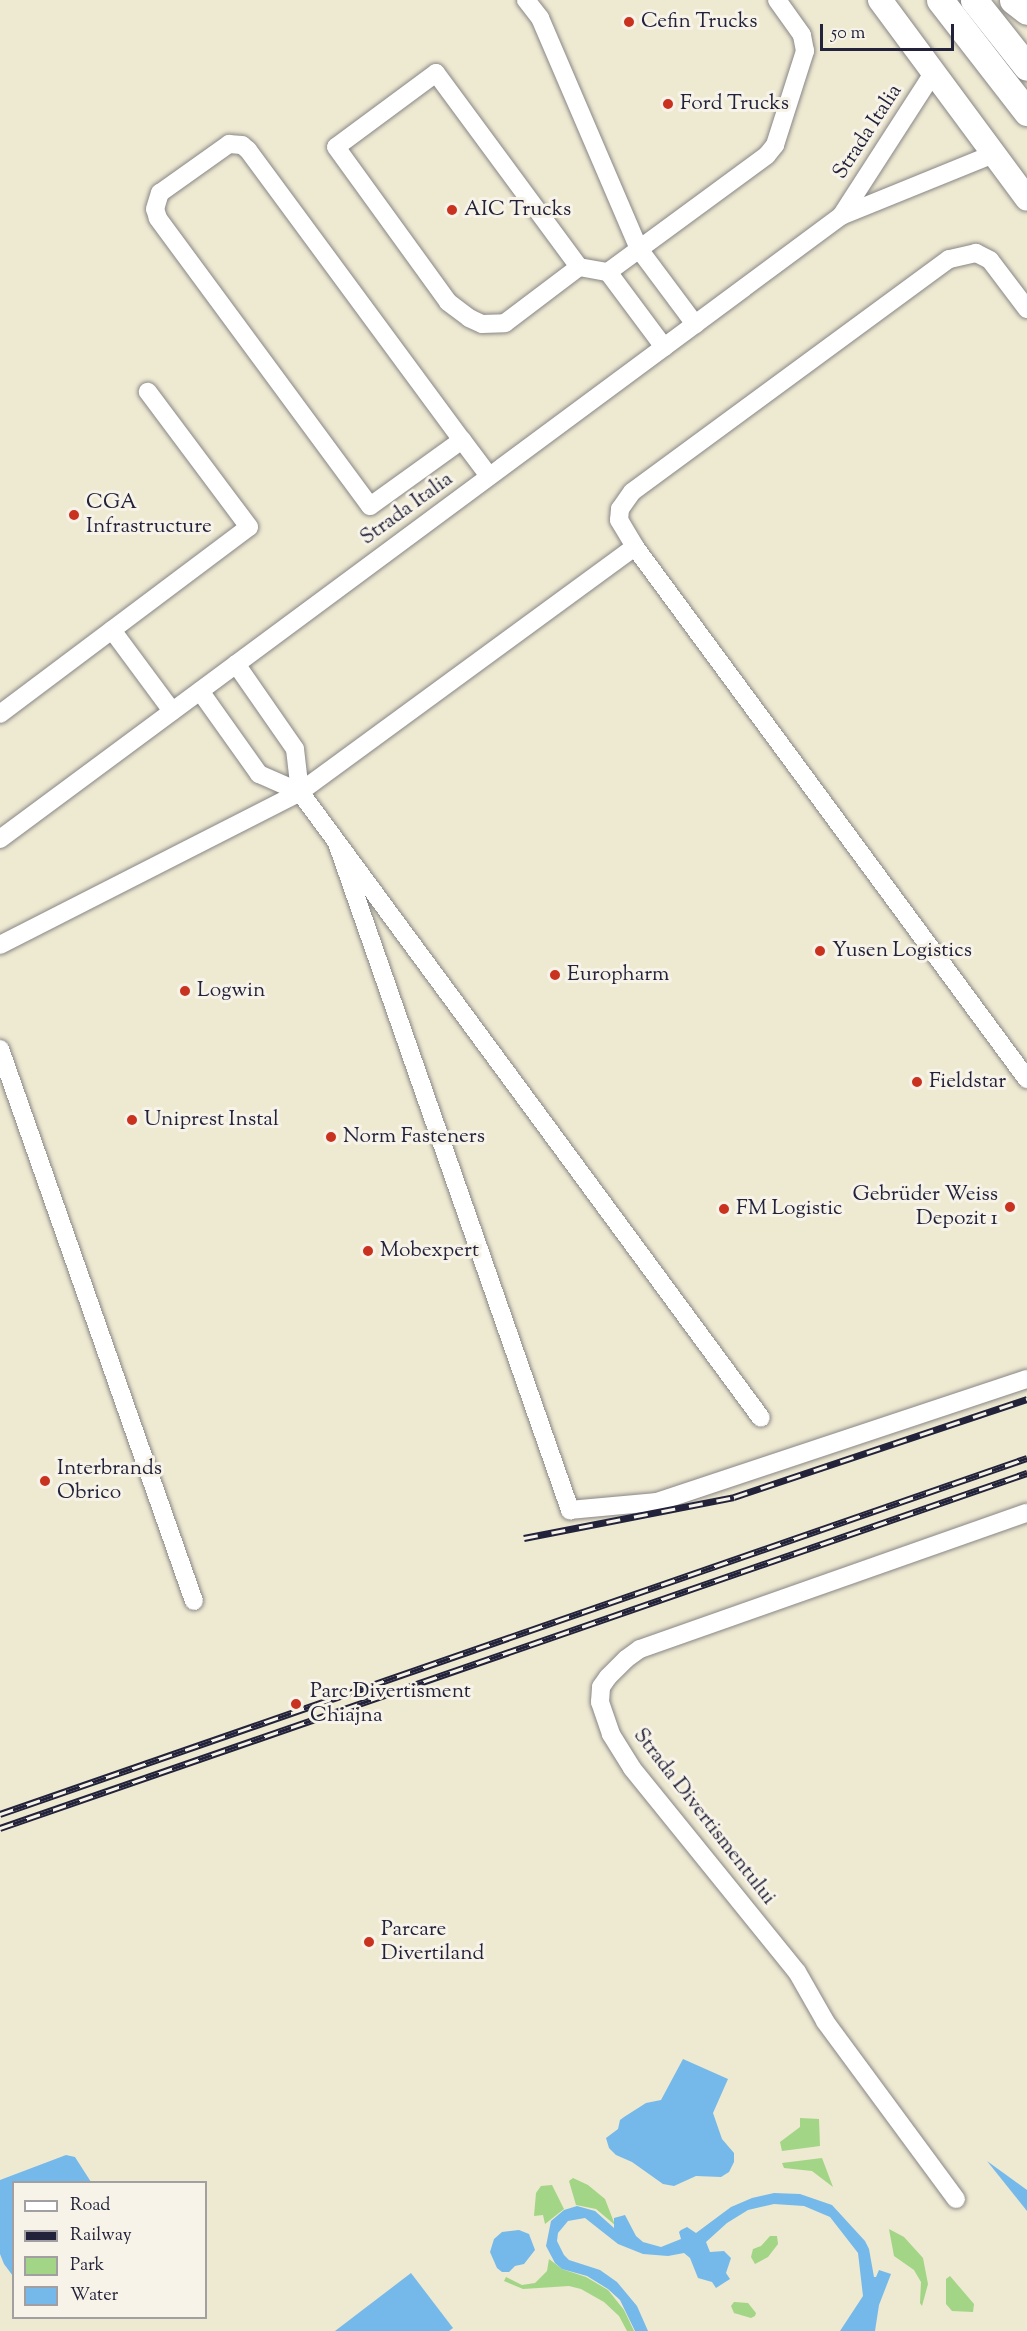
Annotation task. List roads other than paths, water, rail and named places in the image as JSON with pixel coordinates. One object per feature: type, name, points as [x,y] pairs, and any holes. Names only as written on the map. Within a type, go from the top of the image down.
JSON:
[{"type":"highway","points":[[940,0],[1027,112]]},
{"type":"highway","points":[[974,0],[1027,67]]},
{"type":"highway","points":[[1013,0],[1027,10]]},
{"type":"main road","points":[[880,0],[1027,199]]},
{"type":"street","points":[[526,0],[540,18],[639,249],[695,324]]},
{"type":"street","points":[[608,272],[767,155],[775,145],[805,51],[802,35],[777,0]]},
{"type":"street","points":[[579,267],[505,323],[482,324],[469,318],[448,302],[336,147],[435,73],[579,267],[608,272],[664,347]]},
{"type":"street","name":"Strada Italia","points":[[841,216],[933,73]]},
{"type":"street","points":[[462,440],[370,506],[158,218],[155,209],[160,193],[229,144],[242,145],[489,476]]},
{"type":"street","name":"Strada Italia","points":[[0,839],[841,216],[994,154]]},
{"type":"street","points":[[1027,309],[990,260],[976,253],[949,259],[632,492],[620,509],[619,520],[635,547],[1027,1079]]},
{"type":"street","points":[[0,714],[249,527],[148,392]]},
{"type":"street","points":[[0,945],[300,792],[635,547]]},
{"type":"street","points":[[112,630],[172,711]]},
{"type":"street","points":[[236,664],[295,748],[300,792],[761,1418]]},
{"type":"street","points":[[200,691],[260,774],[300,792]]},
{"type":"street","points":[[337,843],[570,1510],[657,1502],[1027,1379]]},
{"type":"street","points":[[0,1049],[194,1601]]},
{"type":"street","name":"Strada Divertismentului","points":[[956,2199],[825,2021],[797,1972],[632,1768],[611,1734],[600,1702],[602,1687],[608,1677],[640,1649],[1027,1513]]},
{"type":"water","points":[[683,2059],[728,2079],[713,2113],[722,2139],[734,2153],[734,2162],[729,2172],[721,2177],[696,2176],[674,2186],[663,2184],[632,2162],[616,2155],[609,2148],[606,2138],[618,2129],[620,2120],[624,2117],[646,2103],[661,2100]]},
{"type":"water","points":[[66,2155],[75,2157],[90,2181],[12,2181],[12,2275],[0,2254],[0,2180]]},
{"type":"water","points":[[987,2161],[1027,2190],[1027,2211]]},
{"type":"water","points":[[774,2193],[800,2194],[832,2205],[865,2241],[869,2249],[874,2277],[879,2270],[891,2274],[879,2305],[875,2331],[840,2331],[863,2296],[858,2253],[830,2217],[804,2206],[774,2204],[748,2210],[727,2223],[706,2242],[710,2252],[724,2251],[731,2258],[726,2273],[730,2279],[716,2288],[712,2282],[698,2278],[690,2258],[684,2253],[668,2256],[643,2254],[618,2244],[585,2218],[568,2221],[558,2233],[557,2241],[564,2255],[569,2260],[600,2270],[617,2282],[637,2306],[648,2331],[635,2331],[620,2300],[608,2289],[587,2276],[562,2269],[555,2263],[546,2246],[551,2221],[564,2210],[577,2206],[595,2211],[614,2228],[614,2218],[625,2215],[636,2236],[643,2242],[661,2247],[681,2239],[679,2232],[687,2227],[696,2233],[731,2207],[752,2198]]},
{"type":"water","points":[[519,2230],[529,2234],[535,2250],[524,2264],[515,2266],[509,2272],[502,2272],[497,2268],[490,2252],[494,2239],[502,2232]]},
{"type":"water","points":[[411,2273],[453,2328],[449,2331],[335,2331]]},
{"type":"railway","points":[[524,1538],[734,1497],[1027,1399]]},
{"type":"railway","points":[[0,1814],[1027,1458]]},
{"type":"railway","points":[[0,1828],[1027,1473]]},
{"type":"place","name":"Cefin Trucks","points":[[629,22]]},
{"type":"place","name":"Ford Trucks","points":[[668,104]]},
{"type":"place","name":"AIC Trucks","points":[[452,210]]},
{"type":"place","name":"CGA Infrastructure","points":[[74,515]]},
{"type":"place","name":"Yusen Logistics","points":[[820,951]]},
{"type":"place","name":"Europharm","points":[[555,975]]},
{"type":"place","name":"Logwin","points":[[185,991]]},
{"type":"place","name":"Fieldstar","points":[[917,1082]]},
{"type":"place","name":"Uniprest Instal","points":[[132,1120]]},
{"type":"place","name":"Norm Fasteners","points":[[331,1137]]},
{"type":"place","name":"Gebrüder Weiss Depozit 1","points":[[1010,1207]]},
{"type":"place","name":"FM Logistic","points":[[724,1209]]},
{"type":"place","name":"Mobexpert","points":[[368,1251]]},
{"type":"place","name":"Interbrands Obrico","points":[[45,1481]]},
{"type":"place","name":"Parc Divertisment Chiajna","points":[[296,1704]]},
{"type":"place","name":"Parcare Divertiland","points":[[369,1942]]}]
